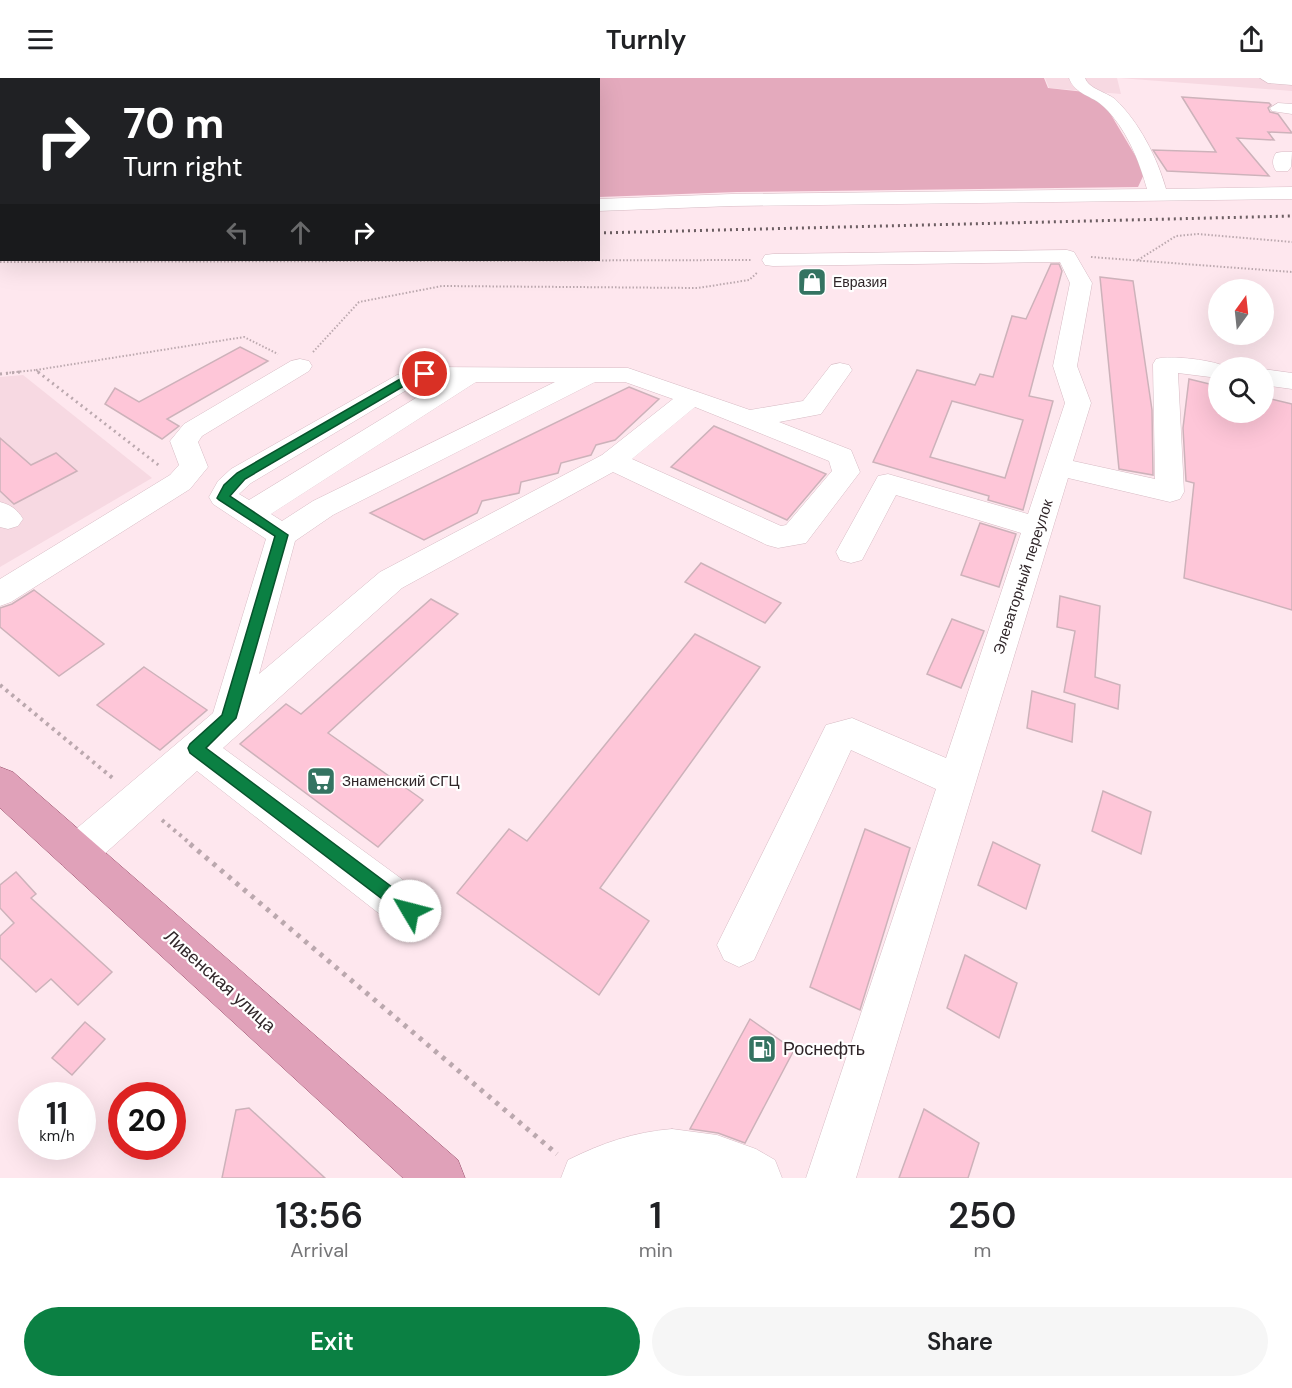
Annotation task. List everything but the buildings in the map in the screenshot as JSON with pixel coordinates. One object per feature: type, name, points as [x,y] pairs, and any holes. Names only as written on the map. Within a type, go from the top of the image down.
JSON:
[{"type":"main road","name":"Ливенская улица","points":[[0,784],[440,1178]]},
{"type":"street","points":[[1077,78],[1080,86],[1108,102],[1127,127],[1152,170],[1158,194]]},
{"type":"street","points":[[1268,78],[1292,80]]},
{"type":"street","points":[[600,205],[732,200],[1292,193]]},
{"type":"street","points":[[773,260],[1067,256]]},
{"type":"street","name":"Элеваторный переулок","points":[[831,1178],[1078,403],[1065,366],[1081,283],[1067,256]]},
{"type":"street","points":[[1059,467],[1170,492],[1165,364],[1208,370]]},
{"type":"street","points":[[0,594],[180,482],[194,467],[184,441],[193,430],[300,366]]},
{"type":"street","points":[[748,419],[812,408],[840,370]]},
{"type":"street","points":[[282,535],[223,498],[228,488],[241,476],[405,380],[425,374],[628,375],[692,397],[841,456],[846,472],[795,535],[777,537],[612,461]]},
{"type":"street","points":[[249,514],[470,375]]},
{"type":"street","points":[[229,718],[282,535],[323,508],[590,375]]},
{"type":"street","points":[[1274,379],[1292,381]]},
{"type":"street","points":[[76,853],[229,718],[391,580],[612,461],[692,397]]},
{"type":"street","points":[[851,552],[888,483],[1039,528]]},
{"type":"street","points":[[739,945],[839,736],[852,734],[957,780]]},
{"type":"street","points":[[195,748],[410,911]]},
{"type":"street","points":[[576,1170],[667,1153],[705,1156],[747,1171],[757,1178]]},
{"type":"path","points":[[1137,260],[1176,236],[1198,234],[1292,242]]},
{"type":"path","points":[[1067,256],[1292,272]]},
{"type":"path","points":[[600,260],[773,260]]},
{"type":"path","points":[[0,374],[244,337],[300,366],[359,302],[442,286],[698,288],[749,280],[773,260]]},
{"type":"path","points":[[0,262],[386,261]]},
{"type":"path","points":[[36,370],[180,482]]},
{"type":"path","points":[[0,685],[576,1170]]},
{"type":"shaded area","points":[[600,78],[1044,78],[1048,88],[1085,92],[1104,103],[1145,172],[1138,187],[737,192],[600,197]]},
{"type":"shaded area","points":[[1045,78],[1117,78],[1121,94],[1049,88]]},
{"type":"shaded area","points":[[1119,78],[1292,78],[1292,91]]},
{"type":"shaded area","points":[[23,375],[152,478],[0,567],[0,377]]},
{"type":"railway","points":[[600,233],[1292,216]]},
{"type":"place","name":"Евразия","points":[[812,282]]},
{"type":"place","name":"Знаменский СГЦ","points":[[321,781]]},
{"type":"place","name":"Роснефть","points":[[762,1049]]},
{"type":"route","points":[[410,911],[195,748],[229,718],[282,535],[223,498],[228,488],[241,476],[405,380],[425,374]]}]
